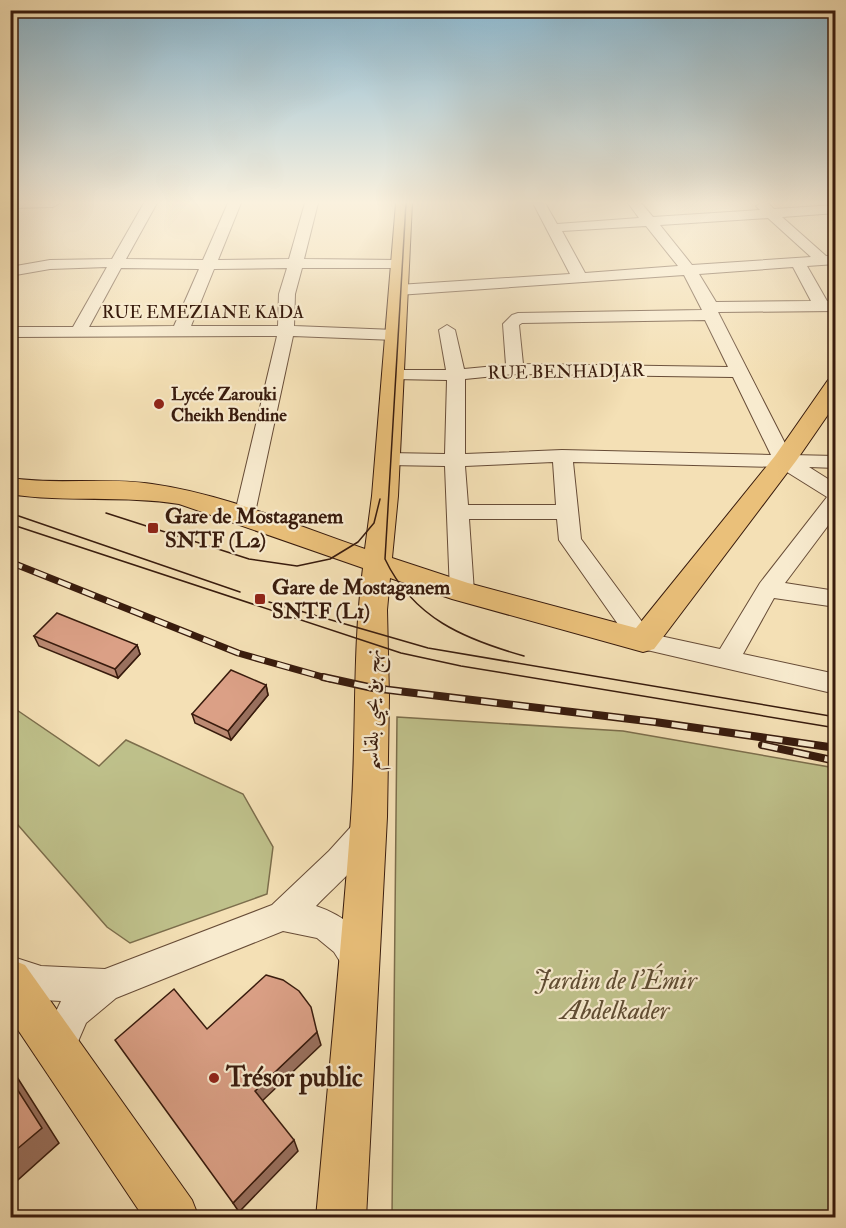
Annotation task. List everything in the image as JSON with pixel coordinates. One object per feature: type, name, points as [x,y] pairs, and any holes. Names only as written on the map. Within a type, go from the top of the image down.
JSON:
[{"type":"main road","name":"نهج بن يحيى بلقاسم","points":[[341,1218],[368,828],[373,697],[372,610],[387,459],[400,260]]},
{"type":"main road","points":[[10,486],[35,490],[148,491],[184,497],[462,592],[643,641],[784,461],[836,385]]},
{"type":"main road","points":[[10,980],[176,1213]]},
{"type":"street","points":[[21,260],[27,267]]},
{"type":"street","points":[[78,332],[117,260]]},
{"type":"street","points":[[180,332],[211,260]]},
{"type":"street","points":[[570,260],[580,278]]},
{"type":"street","points":[[681,260],[711,311],[738,372],[784,461],[836,493]]},
{"type":"street","points":[[398,290],[580,278],[687,268],[829,261]]},
{"type":"street","points":[[245,517],[286,331],[288,294],[297,262]]},
{"type":"street","points":[[10,272],[27,267],[115,264],[209,265],[297,262],[400,264]]},
{"type":"street","points":[[798,263],[828,306]]},
{"type":"street","points":[[514,369],[511,324],[518,318],[828,306]]},
{"type":"street","points":[[447,330],[456,375],[456,512],[462,592]]},
{"type":"street","name":"RUE EMEZIANE KADA","points":[[10,332],[286,331],[395,335]]},
{"type":"street","name":"RUE BENHADJAR","points":[[393,374],[456,375],[514,369],[738,372]]},
{"type":"street","points":[[562,456],[570,540],[643,641],[836,684]]},
{"type":"street","points":[[387,459],[455,460],[562,456],[836,462]]},
{"type":"street","points":[[726,661],[768,589],[836,500]]},
{"type":"street","points":[[456,512],[567,512]]},
{"type":"street","points":[[768,589],[836,599]]},
{"type":"street","points":[[283,916],[340,861],[368,828]]},
{"type":"street","points":[[57,1047],[61,1032],[79,1004],[105,986],[283,916],[302,916],[321,921],[338,931],[351,945],[360,963]]},
{"type":"street","points":[[10,973],[41,983],[105,986]]},
{"type":"green space","points":[[11,706],[99,766],[126,740],[243,794],[273,847],[267,894],[130,943],[107,927],[11,817]]},
{"type":"green space","name":"Jardin de l'Émir Abdelkader","points":[[397,717],[623,731],[835,768],[835,1217],[392,1217]]},
{"type":"building","points":[[57,613],[137,645],[115,669],[34,636]]},
{"type":"building","points":[[231,670],[266,685],[228,731],[192,714]]},
{"type":"building","name":"Trésor public","points":[[266,975],[283,980],[299,991],[311,1007],[317,1032],[255,1091],[294,1140],[233,1203],[115,1040],[174,989],[207,1029]]},
{"type":"building","points":[[10,1078],[42,1128],[10,1155]]},
{"type":"tram line","points":[[403,260],[385,559],[410,597],[442,623],[481,642],[524,656]]},
{"type":"tram line","points":[[106,513],[249,559],[297,566],[330,559],[358,542],[374,523],[380,499]]},
{"type":"tram line","points":[[10,513],[240,592]]},
{"type":"tram line","points":[[10,524],[401,653],[461,666],[836,728]]},
{"type":"tram line","points":[[269,602],[428,648],[836,717]]},
{"type":"railway","points":[[10,562],[238,653],[330,679]]},
{"type":"railway","points":[[323,677],[373,688],[655,722],[836,748]]},
{"type":"railway","points":[[762,745],[836,761]]},
{"type":"place","name":"Lycée Zarouki Cheikh Bendine","points":[[159,404]]},
{"type":"place","name":"Gare de Mostaganem SNTF (L2)","points":[[153,528]]},
{"type":"place","name":"Gare de Mostaganem SNTF (L1)","points":[[260,599]]},
{"type":"place","name":"Trésor public","points":[[214,1078]]}]
